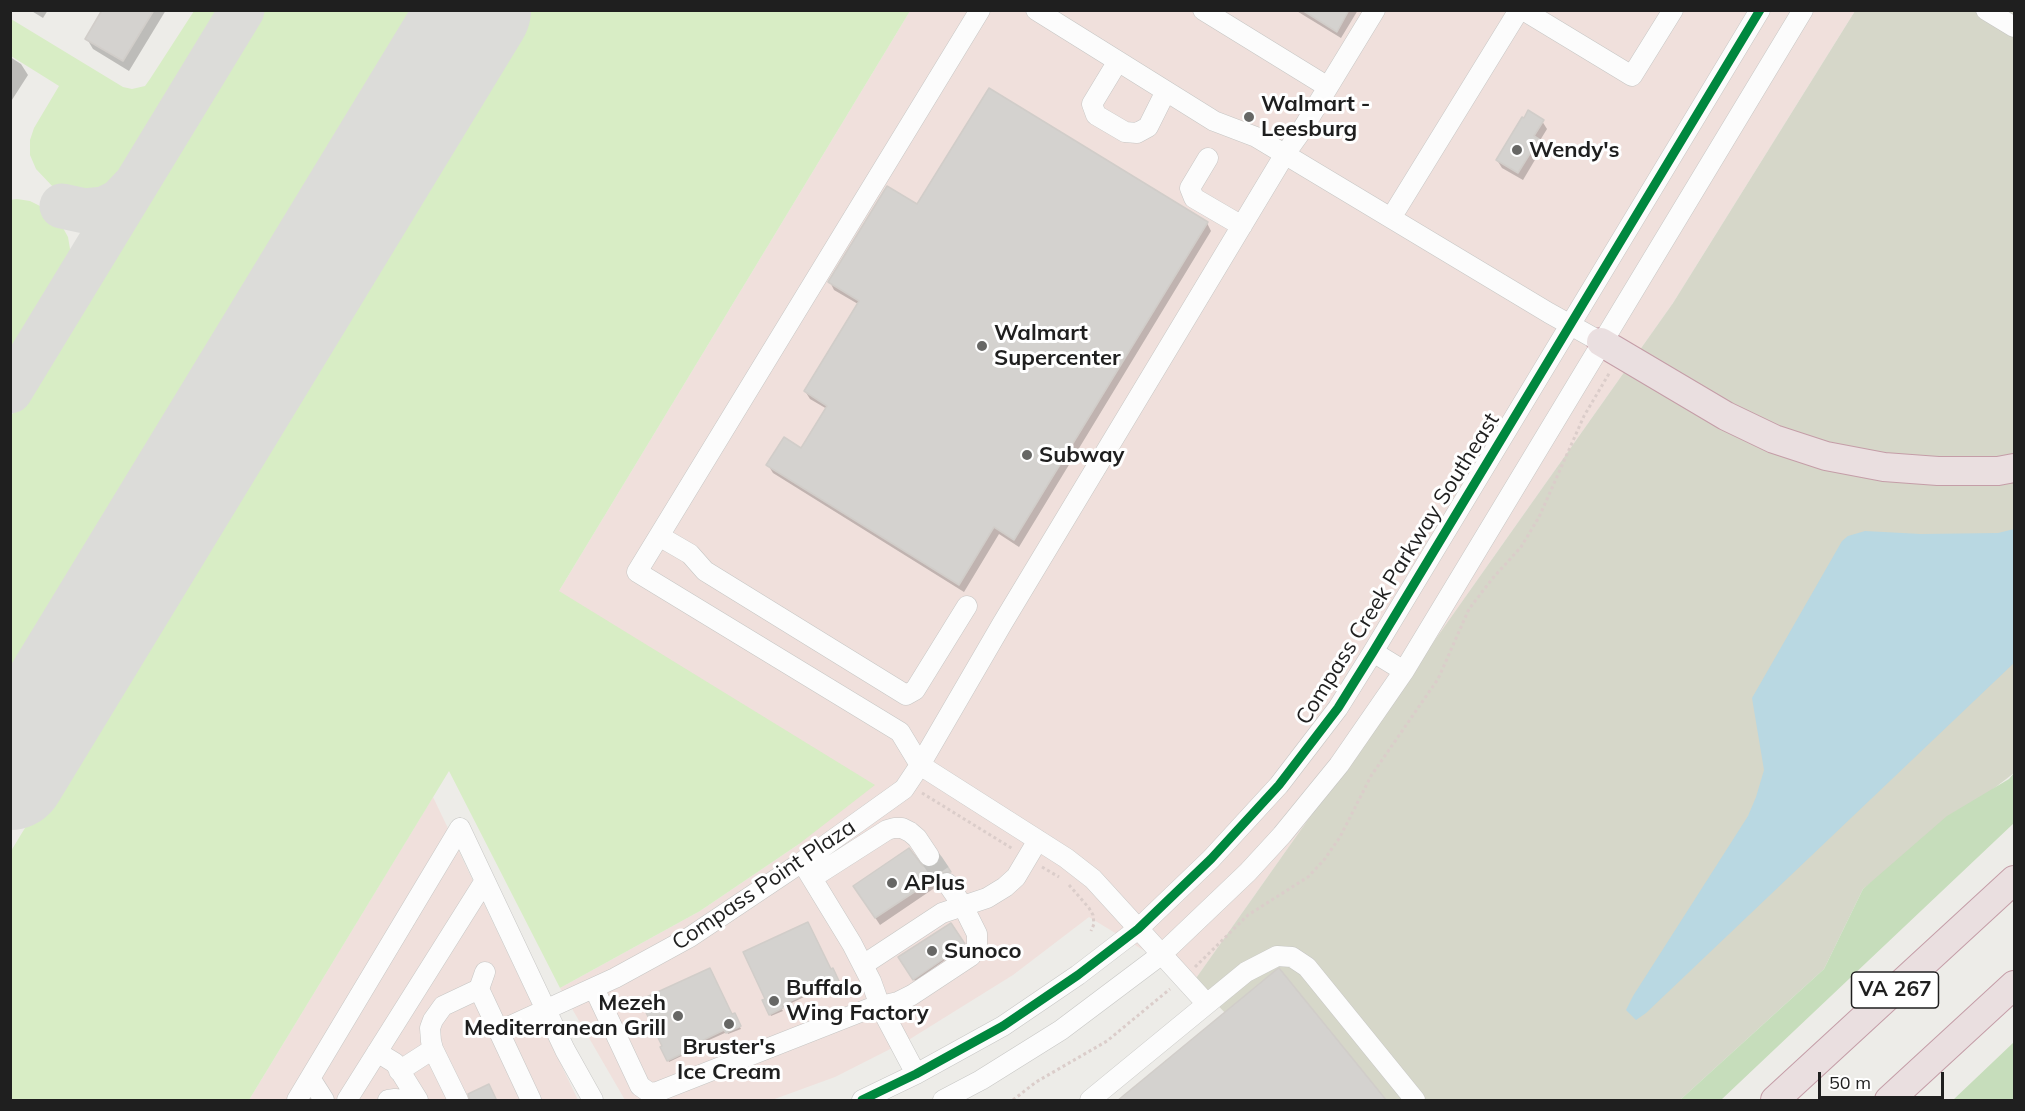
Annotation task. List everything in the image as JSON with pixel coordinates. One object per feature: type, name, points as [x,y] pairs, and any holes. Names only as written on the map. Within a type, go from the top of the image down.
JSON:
[{"type":"highway","points":[[1601,342],[1726,416],[1774,439],[1826,456],[1884,467],[1938,471],[1998,471],[2014,468]]},
{"type":"highway","name":"VA 267","points":[[1775,1101],[2014,880]]},
{"type":"highway","points":[[1889,1101],[2014,985]]},
{"type":"street","points":[[980,10],[637,572],[900,732],[920,765],[1066,858],[1093,879],[1207,1004]]},
{"type":"street","points":[[1036,10],[1214,121],[1256,137],[1601,342]]},
{"type":"street","points":[[1203,10],[1329,87]]},
{"type":"street","name":"Compass Point Plaza","points":[[499,1031],[594,987],[690,937],[807,870],[904,789],[1285,154],[1300,134],[1375,10]]},
{"type":"street","points":[[1391,218],[1521,10],[1632,76],[1673,10]]},
{"type":"street","name":"Compass Creek Parkway Southeast","points":[[862,1101],[1003,1026],[1078,975],[1138,929],[1211,859],[1279,785],[1338,708],[1373,652],[1760,10]]},
{"type":"street","points":[[943,1101],[1061,1030],[1162,954],[1248,872],[1282,835],[1339,765],[1404,671],[1803,10]]},
{"type":"street","points":[[1986,10],[2014,27]]},
{"type":"street","points":[[1118,61],[1092,104],[1096,115],[1125,132],[1137,133],[1148,127],[1166,91]]},
{"type":"street","points":[[1208,158],[1190,188],[1194,198],[1242,226]]},
{"type":"street","points":[[659,536],[690,554],[705,571],[906,694],[915,690],[967,606]]},
{"type":"street","points":[[1373,652],[1404,671]]},
{"type":"street","points":[[297,1101],[460,828],[545,1009],[593,1101]]},
{"type":"street","points":[[916,1074],[880,1006],[863,965],[807,870],[894,828],[910,832],[929,856]]},
{"type":"street","points":[[863,965],[942,913],[987,898],[1005,887],[1016,877],[1038,840]]},
{"type":"street","points":[[347,1101],[484,882]]},
{"type":"street","points":[[594,987],[640,1086],[650,1093],[663,1090],[868,1009],[898,1002],[971,956],[977,947],[977,934],[948,883]]},
{"type":"street","points":[[1090,1101],[1246,972],[1277,956],[1292,957],[1307,967],[1415,1101]]},
{"type":"street","points":[[458,1101],[430,1041],[430,1028],[443,1006],[482,981],[499,1031],[531,1101]]},
{"type":"street","points":[[399,1071],[433,1048]]},
{"type":"street","points":[[377,1052],[395,1063],[418,1101]]},
{"type":"street","points":[[310,1078],[324,1101]]},
{"type":"street","points":[[387,1101],[396,1099],[403,1101]]},
{"type":"path","points":[[909,783],[922,794],[1061,878]]},
{"type":"path","points":[[1066,883],[1093,915],[1094,924],[1091,931]]},
{"type":"shaded area","points":[[910,11],[1855,11],[1673,303],[1194,981],[1089,917],[1013,975],[910,1039],[835,1077],[772,1100],[625,1100],[560,988],[700,911],[799,844],[559,591]]},
{"type":"shaded area","points":[[1855,11],[2014,11],[2014,773],[1863,889],[1824,969],[1680,1100],[1310,1100],[1194,981],[1673,303]]},
{"type":"shaded area","points":[[433,797],[578,1100],[249,1100]]},
{"type":"green space","points":[[194,11],[225,11],[119,180],[98,194],[88,197],[77,198],[54,188],[36,169],[30,155],[30,140],[34,128],[59,86],[11,56],[11,19],[123,87],[132,89],[145,86]]},
{"type":"green space","points":[[257,11],[434,11],[11,704],[11,416]]},
{"type":"green space","points":[[520,11],[910,11],[559,591],[875,785],[799,844],[700,911],[560,988],[449,771],[249,1100],[11,1100],[11,851]]},
{"type":"green space","points":[[10,200],[30,201],[42,207],[52,216],[68,237],[70,249],[69,266],[11,363]]},
{"type":"green space","points":[[2014,773],[2014,823],[1721,1100],[1680,1100],[1824,969],[1863,889],[1947,816],[2009,779]]},
{"type":"green space","points":[[2014,1042],[2014,1100],[1953,1100]]},
{"type":"water","points":[[2014,529],[2014,663],[1636,1020],[1626,1010],[1633,996],[1748,816],[1764,770],[1752,698],[1842,541],[1848,536],[1865,531],[1921,534],[1998,533]]},
{"type":"building","points":[[102,10],[154,10],[123,61],[85,39]]},
{"type":"building","points":[[1302,10],[1349,10],[1337,32]]},
{"type":"building","name":"Walmart Supercenter","points":[[989,88],[1208,222],[1014,540],[994,527],[959,585],[766,465],[784,437],[801,448],[827,406],[804,391],[859,301],[828,282],[887,186],[917,204]]},
{"type":"building","name":"Wendy's","points":[[1528,110],[1544,120],[1534,136],[1539,139],[1518,173],[1496,160]]},
{"type":"building","name":"APlus","points":[[909,848],[923,866],[929,868],[935,866],[941,857],[951,872],[941,873],[936,877],[937,889],[931,881],[875,918],[853,886]]},
{"type":"building","points":[[808,922],[839,981],[782,1005],[783,1008],[769,1015],[762,1000],[765,999],[743,952]]},
{"type":"building","name":"Sunoco","points":[[951,923],[965,944],[913,980],[898,957]]},
{"type":"building","points":[[710,968],[732,1014],[735,1013],[741,1026],[726,1033],[724,1030],[667,1061],[640,1000]]},
{"type":"building","points":[[1279,968],[1387,1101],[1117,1101],[1276,970]]},
{"type":"building","points":[[489,1084],[497,1101],[470,1101],[468,1094]]},
{"type":"taxiway","points":[[10,391],[242,10]]},
{"type":"taxiway","points":[[62,206],[85,211],[104,209],[120,201],[136,184]]},
{"type":"runway","points":[[10,774],[475,10]]},
{"type":"tunnel","points":[[929,856],[947,883]]},
{"type":"cycle path","points":[[862,1100],[916,1074],[1003,1026],[1078,975],[1138,929],[1211,859],[1279,785],[1338,708],[1373,652],[1760,10]]},
{"type":"place","name":"Walmart - Leesburg","points":[[1249,117]]},
{"type":"place","name":"Wendy's","points":[[1517,150]]},
{"type":"place","name":"Walmart Supercenter","points":[[982,346]]},
{"type":"place","name":"Subway","points":[[1027,455]]},
{"type":"place","name":"APlus","points":[[892,883]]},
{"type":"place","name":"Sunoco","points":[[932,951]]},
{"type":"place","name":"Buffalo Wing Factory","points":[[774,1001]]},
{"type":"place","name":"Mezeh Mediterranean Grill","points":[[678,1016]]},
{"type":"place","name":"Bruster's Ice Cream","points":[[729,1024]]}]
